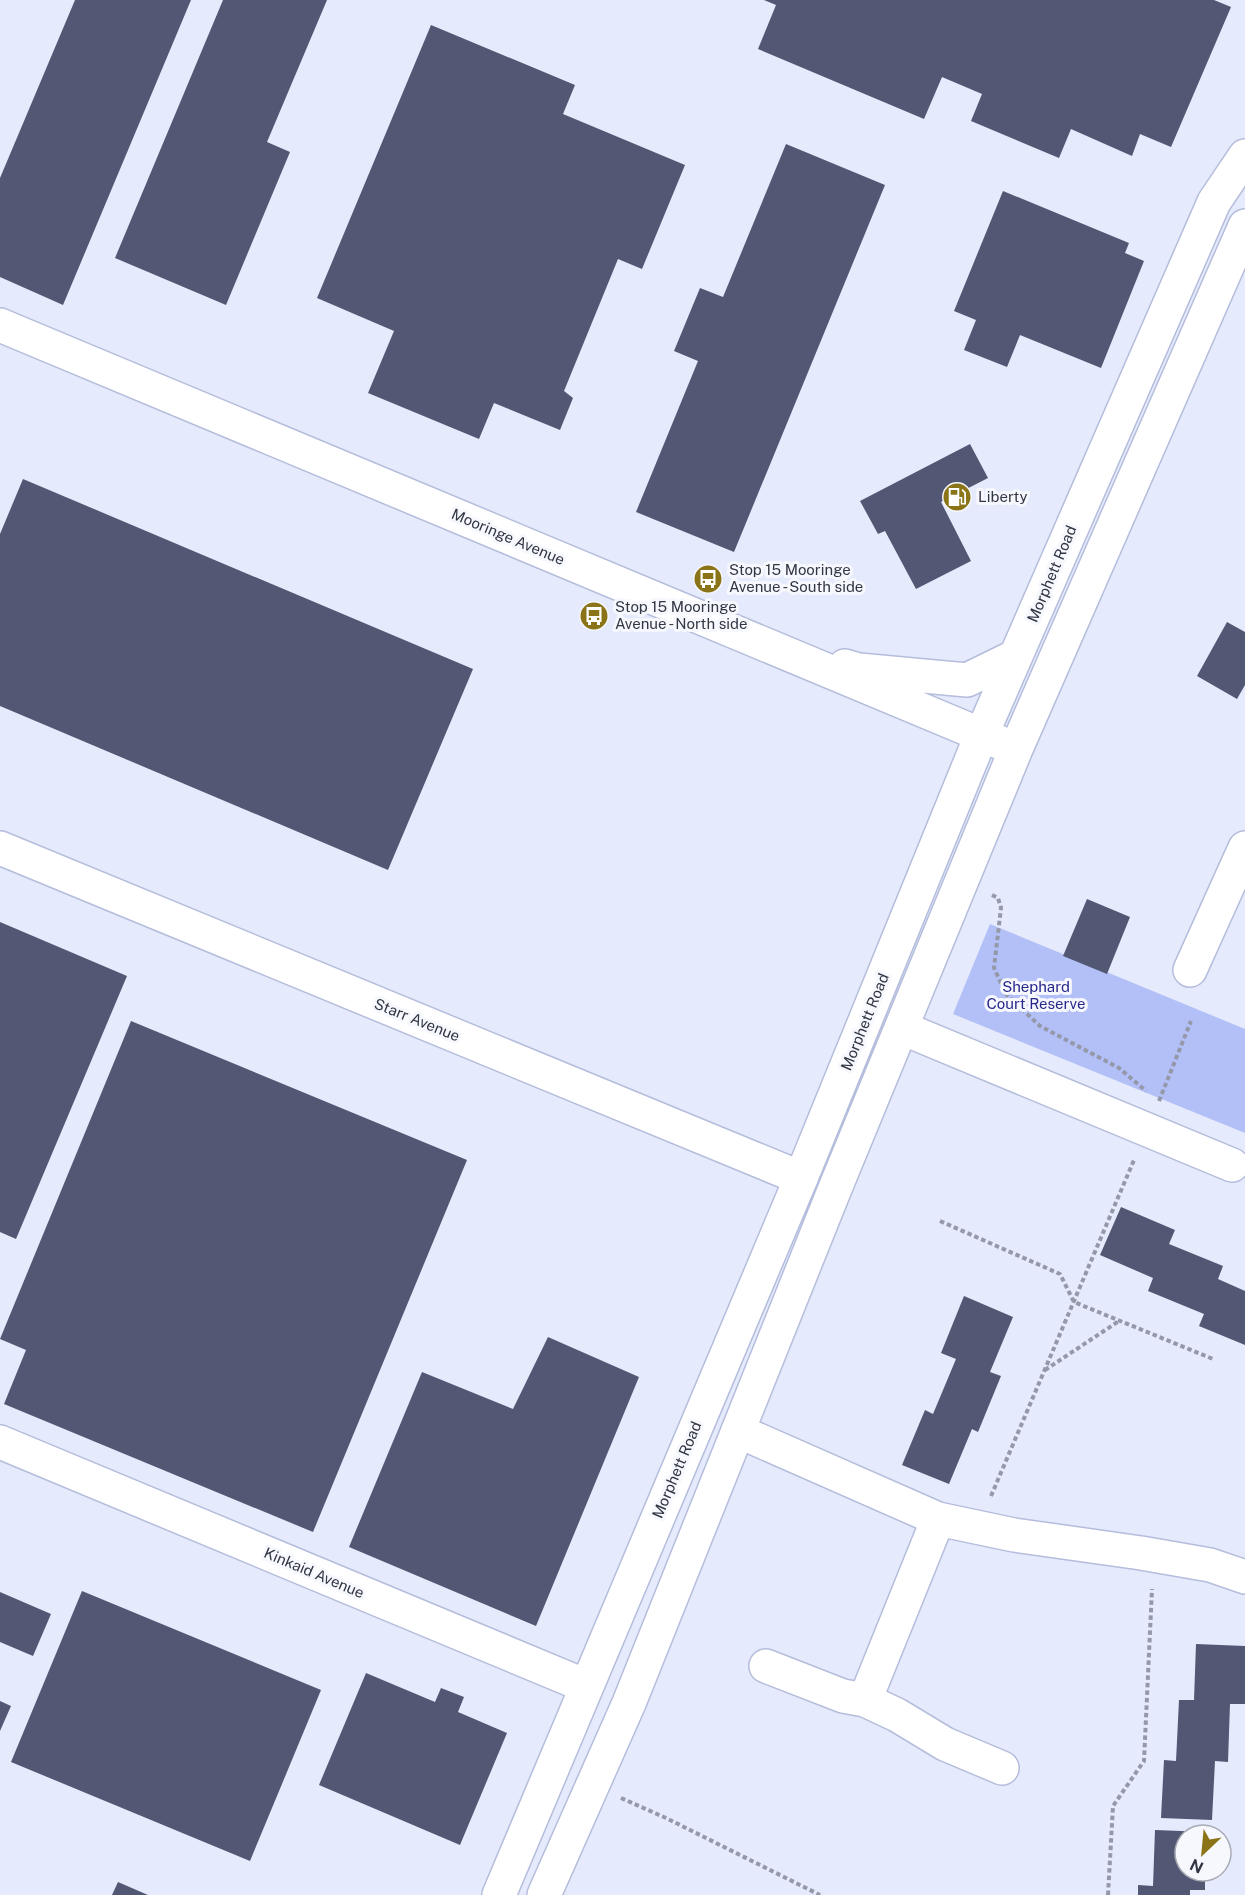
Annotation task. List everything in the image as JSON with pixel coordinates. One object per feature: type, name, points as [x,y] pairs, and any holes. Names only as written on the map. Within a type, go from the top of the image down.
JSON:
[{"type":"street","name":"Morphett Road","points":[[499,1895],[801,1178],[981,736],[1214,202],[1245,156]]},
{"type":"street","points":[[544,1895],[629,1703],[834,1191],[1016,749],[1245,226]]},
{"type":"street","name":"Mooringe Avenue","points":[[0,325],[1016,749]]},
{"type":"street","points":[[743,635],[859,670],[968,680],[1016,656]]},
{"type":"street","name":"Starr Avenue","points":[[0,848],[834,1191]]},
{"type":"street","points":[[1190,970],[1245,848]]},
{"type":"street","points":[[902,1028],[1232,1164]]},
{"type":"street","points":[[738,1431],[938,1519],[1014,1535],[1210,1565],[1245,1577]]},
{"type":"street","name":"Kinkaid Avenue","points":[[0,1442],[629,1703]]},
{"type":"street","points":[[865,1700],[938,1519]]},
{"type":"street","points":[[766,1666],[843,1696],[865,1700],[897,1715],[945,1744],[1002,1768]]},
{"type":"path","points":[[988,894],[998,898],[1001,908],[994,968],[1006,994],[1040,1026],[1119,1068],[1158,1102],[1191,1021]]},
{"type":"path","points":[[977,1527],[1147,1129]]},
{"type":"path","points":[[940,1221],[1060,1274],[1074,1302],[1213,1359]]},
{"type":"path","points":[[1044,1370],[1120,1321]]},
{"type":"path","points":[[1108,1895],[1113,1806],[1144,1761],[1154,1555]]},
{"type":"path","points":[[620,1798],[666,1818],[820,1895]]},
{"type":"green space","name":"Shephard Court Reserve","points":[[990,924],[1245,1029],[1245,1133],[953,1014]]},
{"type":"building","points":[[75,0],[191,0],[63,305],[0,277],[0,178]]},
{"type":"building","points":[[223,0],[327,0],[267,142],[290,152],[226,305],[115,258]]},
{"type":"building","points":[[764,0],[1214,0],[1231,7],[1171,147],[1140,134],[1132,156],[1071,129],[1059,158],[971,121],[982,94],[942,77],[924,119],[758,49],[776,5]]},
{"type":"building","points":[[431,25],[575,85],[563,114],[685,165],[642,269],[618,259],[564,391],[573,398],[560,430],[494,403],[479,439],[368,393],[394,331],[317,298]]},
{"type":"building","points":[[786,144],[885,185],[734,552],[636,512],[698,361],[674,351],[700,288],[723,297]]},
{"type":"building","points":[[1003,191],[1129,243],[1125,253],[1144,261],[1101,368],[1020,335],[1007,367],[964,350],[976,320],[954,311]]},
{"type":"building","points":[[970,444],[988,478],[941,502],[971,561],[916,589],[885,531],[878,534],[860,501]]},
{"type":"building","points":[[23,479],[473,669],[388,870],[0,706],[0,534]]},
{"type":"building","points":[[1227,622],[1245,632],[1245,685],[1237,699],[1197,676]]},
{"type":"building","points":[[1087,899],[1130,917],[1107,974],[1063,956]]},
{"type":"building","points":[[0,922],[127,976],[16,1239],[0,1232]]},
{"type":"building","points":[[131,1021],[467,1160],[313,1532],[4,1404],[26,1350],[0,1339]]},
{"type":"building","points":[[1121,1207],[1175,1230],[1169,1244],[1223,1266],[1218,1279],[1245,1291],[1245,1345],[1199,1326],[1204,1314],[1148,1291],[1153,1278],[1100,1255]]},
{"type":"building","points":[[964,1296],[1013,1317],[990,1372],[1001,1376],[978,1432],[972,1429],[949,1484],[902,1465],[925,1410],[933,1414],[956,1359],[941,1353]]},
{"type":"building","points":[[548,1337],[639,1377],[536,1626],[349,1547],[422,1372],[513,1409]]},
{"type":"building","points":[[82,1591],[321,1690],[250,1861],[11,1762]]},
{"type":"building","points":[[0,1592],[51,1614],[33,1656],[0,1642]]},
{"type":"building","points":[[1196,1644],[1245,1646],[1245,1704],[1230,1704],[1228,1762],[1215,1761],[1212,1820],[1161,1818],[1164,1760],[1176,1761],[1179,1700],[1194,1700]]},
{"type":"building","points":[[366,1673],[435,1702],[441,1688],[464,1697],[458,1712],[507,1733],[460,1845],[319,1785]]},
{"type":"building","points":[[0,1701],[11,1706],[0,1731]]},
{"type":"building","points":[[1155,1830],[1173,1831],[1173,1883],[1205,1883],[1205,1890],[1190,1890],[1190,1895],[1138,1895],[1138,1885],[1153,1886]]},
{"type":"building","points":[[118,1882],[148,1895],[112,1895]]},
{"type":"place","name":"Liberty","points":[[957,497]]},
{"type":"place","name":"Stop 15 Mooringe Avenue - South side","points":[[708,579]]},
{"type":"place","name":"Stop 15 Mooringe Avenue - North side","points":[[594,616]]}]
